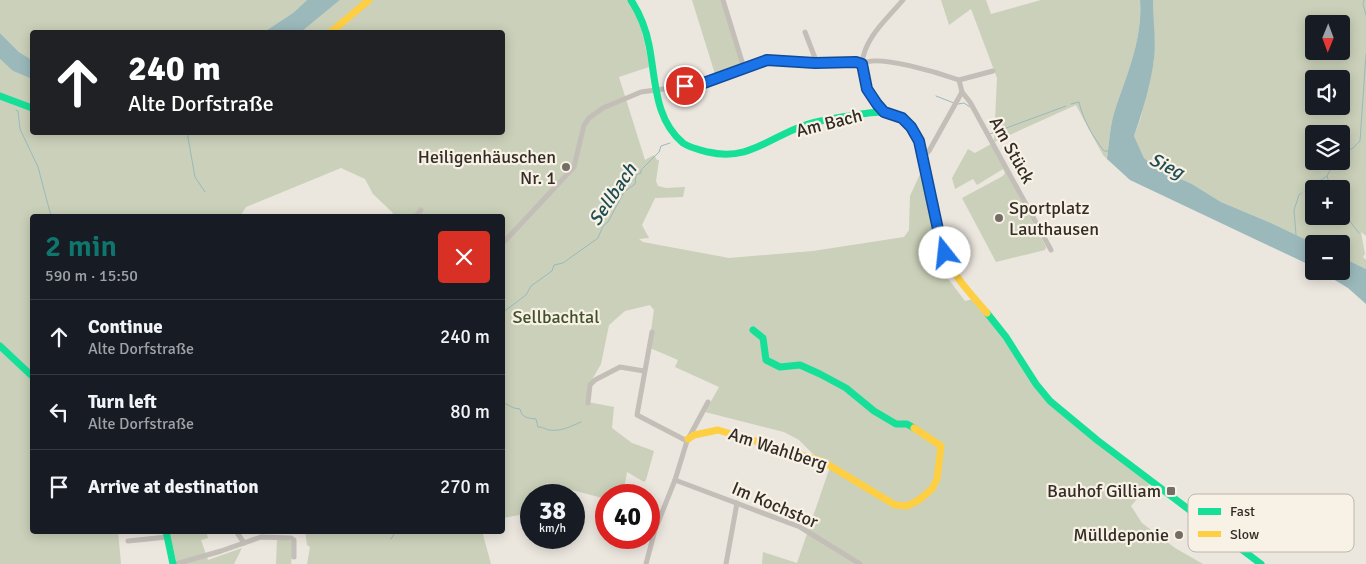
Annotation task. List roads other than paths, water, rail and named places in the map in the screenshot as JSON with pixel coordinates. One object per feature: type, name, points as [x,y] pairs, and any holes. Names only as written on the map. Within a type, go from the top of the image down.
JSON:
[{"type":"street","points":[[333,30],[369,0]]},
{"type":"street","name":"Am Bach","points":[[631,0],[647,33],[660,109],[677,137],[685,144],[694,148],[718,154],[736,155],[750,152],[798,128],[824,121],[884,112],[902,118],[911,127],[919,141],[939,234],[953,271],[1005,336],[1025,368],[1048,399],[1093,437],[1188,508]]},
{"type":"street","points":[[723,0],[744,68]]},
{"type":"street","points":[[884,112],[867,89],[862,64],[863,54],[868,42],[903,0]]},
{"type":"street","points":[[805,32],[815,58],[815,63]]},
{"type":"street","points":[[505,241],[574,167],[582,129],[589,118],[603,108],[627,97],[656,89],[701,84],[767,60],[815,63],[856,62],[862,64],[868,61],[899,63],[959,80],[993,71]]},
{"type":"street","name":"Am Stück","points":[[959,80],[962,92],[970,102],[1051,250]]},
{"type":"street","points":[[922,157],[929,151],[962,92]]},
{"type":"street","points":[[0,96],[30,107]]},
{"type":"street","points":[[418,214],[421,210]]},
{"type":"street","name":"Am Wahlberg","points":[[688,440],[694,435],[718,430],[822,461],[895,505],[907,506],[919,500],[932,489],[936,479],[941,446],[937,442],[907,424],[896,424],[874,411],[846,388],[820,374],[800,365],[780,367],[766,360],[764,338],[753,330]]},
{"type":"street","points":[[652,332],[637,415],[688,440]]},
{"type":"street","points":[[0,346],[30,374]]},
{"type":"street","points":[[588,402],[590,385],[596,380],[620,367],[644,371]]},
{"type":"street","points":[[646,564],[657,524],[675,480],[688,440],[708,402]]},
{"type":"street","name":"Im Kochstor","points":[[675,480],[800,527],[860,564]]},
{"type":"street","points":[[726,564],[737,503]]},
{"type":"street","points":[[128,542],[166,534],[175,564],[244,543],[262,534],[292,538],[294,540],[294,557]]},
{"type":"street","points":[[238,534],[244,543]]},
{"type":"street","name":"Am Bach","points":[[1245,552],[1261,564]]},
{"type":"water","points":[[307,0],[340,0],[303,30],[267,30],[293,13]]},
{"type":"water","points":[[1140,0],[1153,0],[1154,59],[1151,78],[1134,136],[1144,158],[1156,168],[1192,184],[1221,202],[1305,239],[1305,263],[1130,180],[1107,159],[1114,113],[1136,44]]},
{"type":"water","points":[[0,33],[19,52],[30,59],[30,78],[13,71],[0,59]]},
{"type":"water","points":[[1350,261],[1366,269],[1366,304],[1348,288],[1335,280],[1350,280]]},
{"type":"waterway","points":[[1364,0],[1363,4],[1366,15]]},
{"type":"waterway","points":[[1350,150],[1360,141],[1366,54]]},
{"type":"waterway","name":"Sellbach","points":[[936,96],[954,103]]},
{"type":"waterway","name":"Sellbach","points":[[1071,104],[1079,102],[1086,122],[1096,140],[1104,151],[1110,151]]},
{"type":"waterway","name":"Sellbach","points":[[958,104],[964,103],[970,107]]},
{"type":"waterway","name":"Sellbach","points":[[990,134],[1066,106]]},
{"type":"waterway","points":[[16,110],[18,111],[20,129],[38,167],[50,214]]},
{"type":"waterway","points":[[188,135],[195,177],[205,192]]},
{"type":"waterway","name":"Sellbach","points":[[505,311],[526,295],[531,286],[552,271],[554,265],[563,263],[598,238],[603,226],[608,222],[624,192],[635,184],[636,175],[641,173],[641,170],[659,152],[661,146],[670,143]]},
{"type":"waterway","points":[[1328,180],[1327,176],[1330,170]]},
{"type":"waterway","points":[[1321,180],[1327,176]]},
{"type":"waterway","points":[[1296,235],[1294,210],[1299,195],[1302,193]]},
{"type":"waterway","points":[[1350,222],[1359,233]]},
{"type":"waterway","points":[[505,404],[520,409],[524,416],[536,419],[538,427],[547,430],[562,429],[581,422]]},
{"type":"waterway","name":"Sellbach","points":[[391,539],[394,534]]},
{"type":"place","name":"Heiligenhäuschen Nr. 1","points":[[566,167]]},
{"type":"place","name":"Sportplatz Lauthausen","points":[[999,218]]},
{"type":"place","name":"Bauhof Gilliam","points":[[1171,491]]},
{"type":"place","name":"Mülldeponie","points":[[1179,535]]},
{"type":"water label","name":"Sieg","points":[[1167,165]]},
{"type":"park label","name":"Sellbachtal","points":[[556,317]]}]
